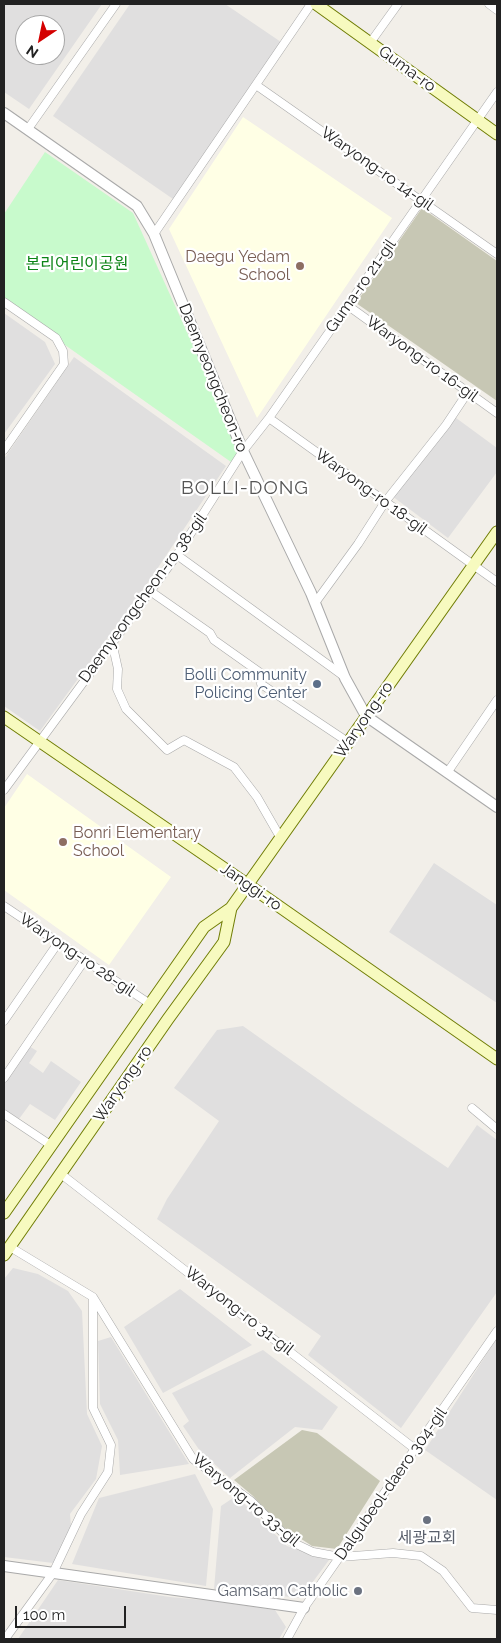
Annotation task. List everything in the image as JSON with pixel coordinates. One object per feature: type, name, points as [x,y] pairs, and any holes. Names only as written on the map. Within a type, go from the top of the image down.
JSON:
[{"type":"main road","name":"Guma-ro","points":[[316,4],[497,134]]},
{"type":"main road","name":"Waryong-ro","points":[[7,1251],[168,1019],[224,942],[231,908],[247,884],[497,532]]},
{"type":"main road","name":"Janggi-ro","points":[[4,718],[497,1058]]},
{"type":"main road","name":"Waryong-ro","points":[[4,1213],[204,926],[231,908]]},
{"type":"street","points":[[28,129],[116,4]]},
{"type":"street","points":[[154,234],[311,4]]},
{"type":"street","points":[[370,43],[398,4]]},
{"type":"street","points":[[489,4],[497,10]]},
{"type":"street","name":"Waryong-ro 14-gil","points":[[256,85],[497,254]]},
{"type":"street","name":"Guma-ro 21-gil","points":[[243,451],[269,418],[497,92]]},
{"type":"street","name":"Daemyeongcheon-ro","points":[[4,113],[138,206],[154,234],[243,451],[315,603],[345,678],[366,716],[497,807]]},
{"type":"street","points":[[4,302],[56,338],[63,351],[64,364],[4,450]]},
{"type":"street","name":"Waryong-ro 16-gil","points":[[347,305],[497,413]]},
{"type":"street","points":[[315,603],[358,544],[385,502],[446,425],[468,392]]},
{"type":"street","name":"Waryong-ro 18-gil","points":[[269,418],[497,582]]},
{"type":"street","name":"Daemyeongcheon-ro 38-gil","points":[[4,790],[177,555],[243,451]]},
{"type":"street","points":[[177,555],[345,678]]},
{"type":"street","points":[[150,590],[210,633],[214,640],[262,674],[261,684],[348,742]]},
{"type":"street","points":[[112,642],[118,669],[117,689],[126,709],[167,750],[184,740],[234,767],[257,797],[280,837]]},
{"type":"street","points":[[447,772],[497,700]]},
{"type":"street","name":"Waryong-ro 28-gil","points":[[4,906],[150,1004]]},
{"type":"street","points":[[5,1018],[58,943]]},
{"type":"street","points":[[4,1078],[84,961]]},
{"type":"street","points":[[472,1108],[497,1129]]},
{"type":"street","points":[[4,1114],[52,1146]]},
{"type":"street","name":"Waryong-ro 31-gil","points":[[61,1174],[415,1449]]},
{"type":"street","name":"Waryong-ro 33-gil","points":[[7,1251],[93,1297],[192,1459],[251,1501],[292,1542],[313,1552],[340,1558],[393,1553],[421,1556],[443,1571],[472,1608],[497,1610]]},
{"type":"street","points":[[5,1639],[53,1573],[81,1514],[108,1472],[111,1445],[93,1408],[93,1297]]},
{"type":"street","name":"Dalgubeol-daero 304-gil","points":[[286,1639],[304,1608],[497,1331]]},
{"type":"street","points":[[4,1566],[304,1608]]},
{"type":"shaded area","points":[[4,4],[102,4],[65,57],[65,15],[15,15],[15,65],[60,65],[29,109],[4,92]]},
{"type":"shaded area","points":[[130,4],[225,4],[281,42],[173,199],[53,116]]},
{"type":"shaded area","name":"Daegu Yedam School","points":[[243,117],[392,218],[257,418],[169,229]]},
{"type":"shaded area","points":[[422,208],[497,261],[497,401],[356,303]]},
{"type":"shaded area","points":[[4,313],[45,342],[55,364],[4,434]]},
{"type":"shaded area","points":[[74,357],[226,466],[147,584],[40,731],[4,706],[4,459]]},
{"type":"shaded area","points":[[452,415],[497,448],[497,472],[448,538],[392,496]]},
{"type":"shaded area","name":"Bonri Elementary School","points":[[27,774],[171,877],[109,965],[4,890],[4,808]]},
{"type":"shaded area","points":[[434,863],[497,905],[497,1003],[389,932]]},
{"type":"shaded area","points":[[243,1026],[448,1168],[477,1125],[497,1140],[497,1292],[401,1428],[308,1355],[321,1336],[157,1219],[167,1199],[219,1121],[174,1088],[217,1030]]},
{"type":"shaded area","points":[[29,1046],[37,1051],[29,1063],[43,1073],[51,1061],[81,1082],[55,1120],[30,1104],[19,1119],[4,1109],[4,1083]]},
{"type":"shaded area","points":[[13,1268],[38,1274],[68,1291],[82,1311],[87,1414],[102,1446],[96,1479],[70,1514],[72,1537],[53,1563],[4,1557],[4,1279]]},
{"type":"shaded area","points":[[180,1289],[252,1345],[163,1393],[124,1327]]},
{"type":"shaded area","points":[[111,1337],[189,1464],[120,1475],[118,1440],[100,1404],[98,1341]]},
{"type":"shaded area","points":[[497,1338],[497,1500],[425,1450]]},
{"type":"shaded area","points":[[263,1350],[338,1407],[322,1430],[295,1427],[230,1478],[200,1451],[183,1426],[189,1421],[172,1393]]},
{"type":"shaded area","points":[[302,1430],[317,1433],[380,1481],[337,1549],[312,1546],[277,1523],[253,1496],[234,1480]]},
{"type":"shaded area","points":[[195,1474],[213,1509],[206,1586],[72,1564],[99,1498]]},
{"type":"shaded area","points":[[236,1496],[287,1546],[329,1560],[301,1598],[214,1589],[221,1506]]},
{"type":"shaded area","points":[[58,1580],[170,1597],[275,1610],[286,1627],[279,1639],[18,1639]]},
{"type":"green space","name":"본리어린이공원","points":[[45,152],[133,213],[240,449],[231,462],[4,302],[4,214]]},
{"type":"place","name":"Daegu Yedam School","points":[[300,266]]},
{"type":"place","name":"Bolli Community Policing Center","points":[[317,684]]},
{"type":"place","name":"Bonri Elementary School","points":[[63,842]]},
{"type":"place","name":"세광교회","points":[[427,1520]]},
{"type":"place","name":"Gamsam Catholic","points":[[358,1591]]},
{"type":"district","name":"BOLLI-DONG","points":[[245,488]]}]
